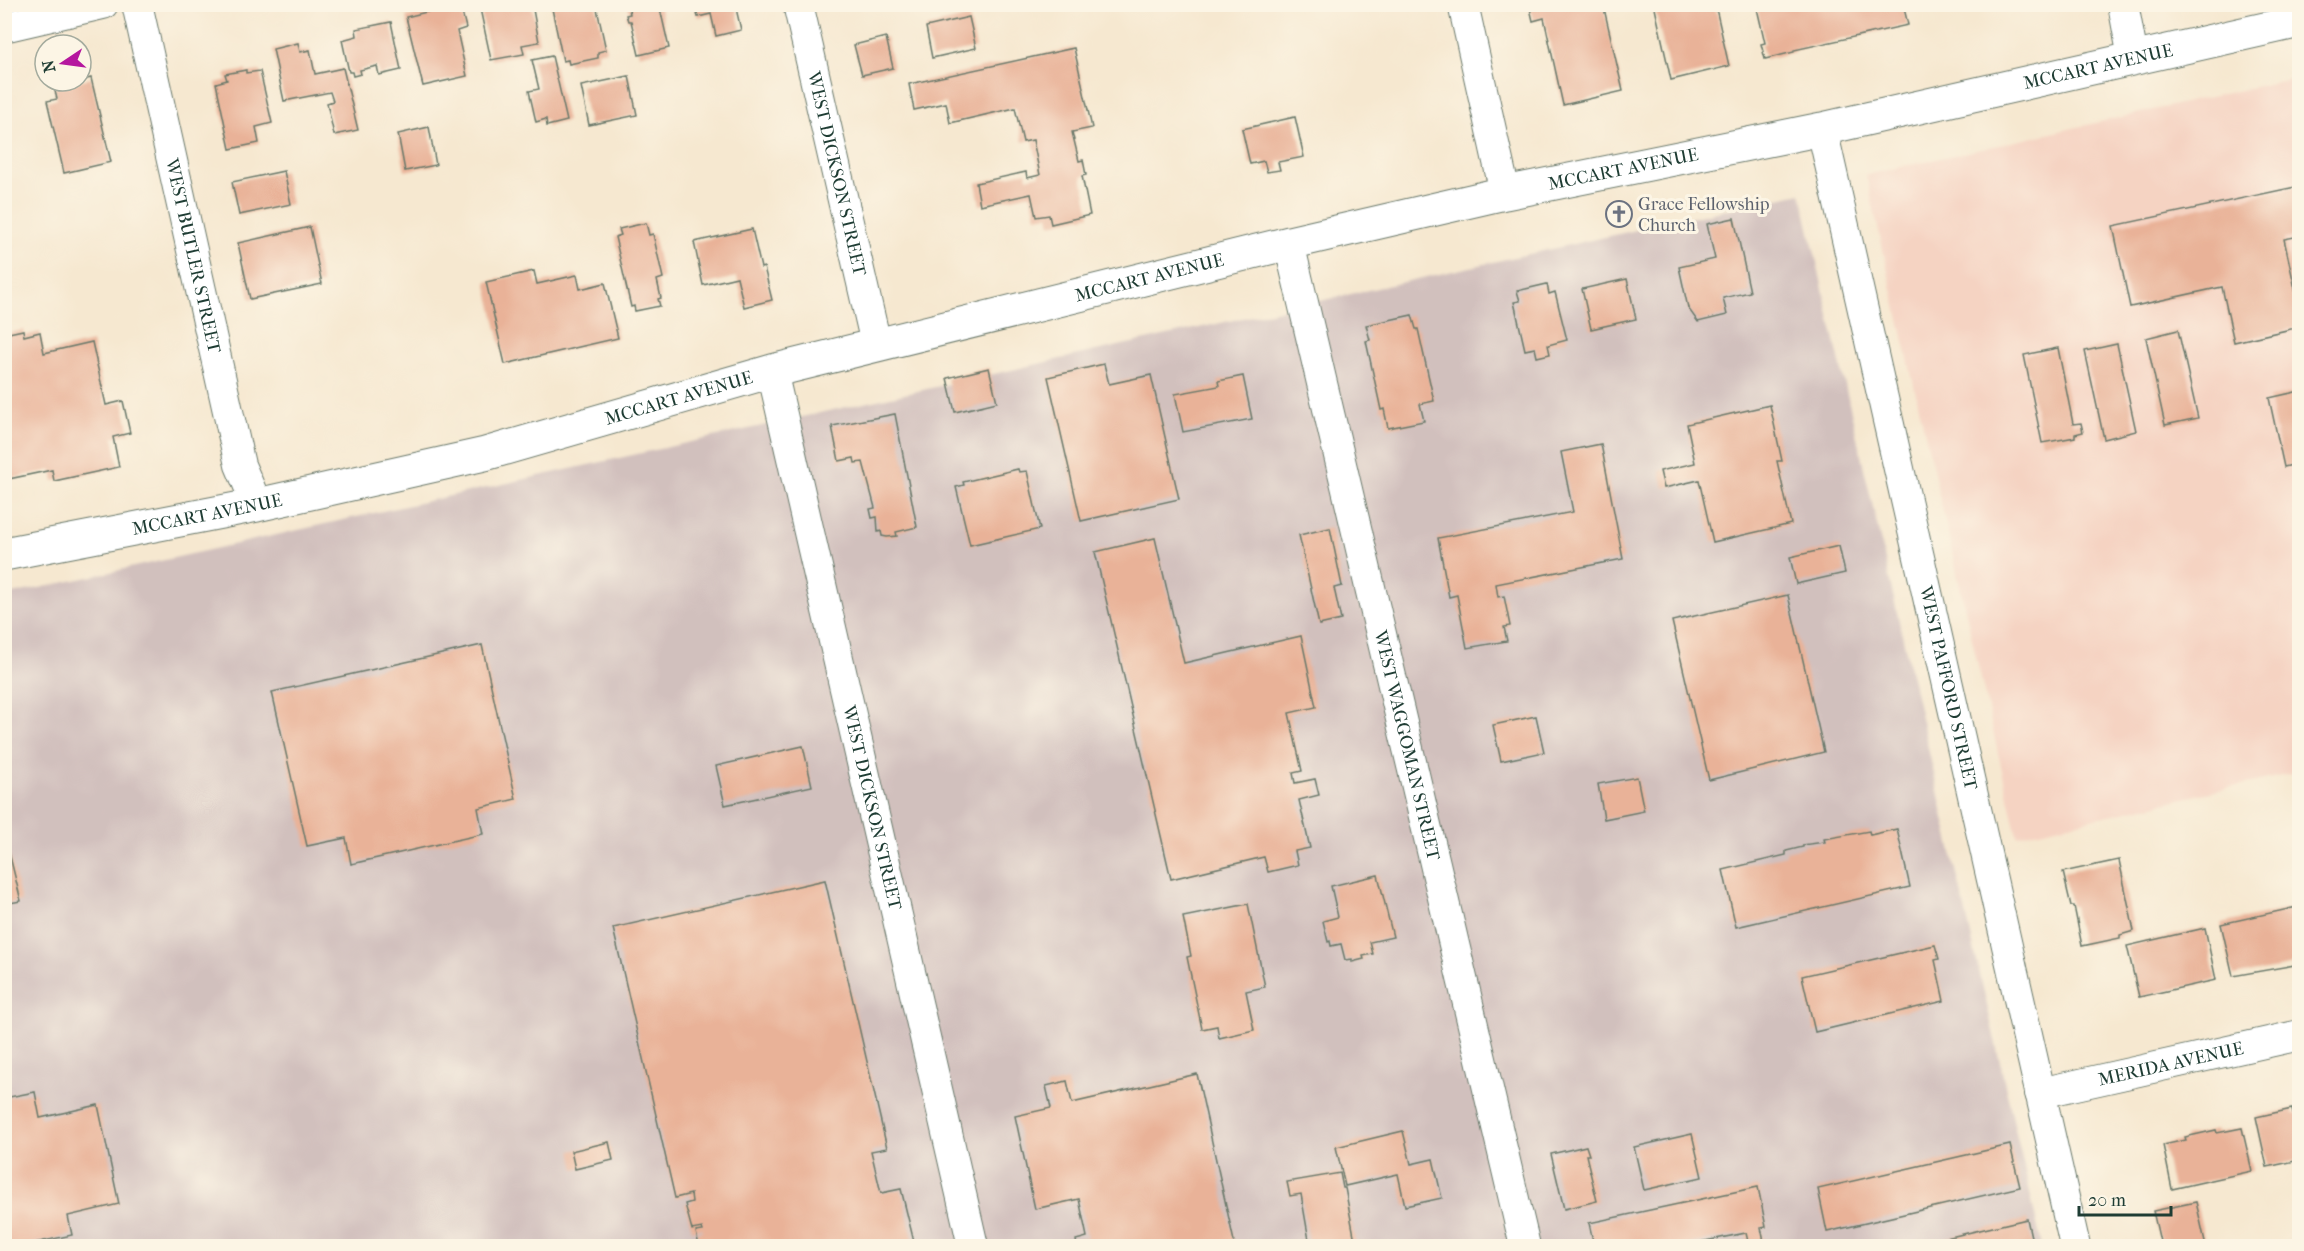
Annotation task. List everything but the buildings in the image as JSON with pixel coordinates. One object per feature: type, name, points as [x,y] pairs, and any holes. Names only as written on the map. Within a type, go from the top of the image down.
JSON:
[{"type":"main road","name":"MCCART AVENUE","points":[[4,554],[256,505],[485,454],[772,371],[1288,243],[1505,193],[1822,129],[2300,21]]},
{"type":"street","points":[[4,27],[104,4]]},
{"type":"street","name":"WEST BUTLER STREET","points":[[137,4],[240,465],[256,505]]},
{"type":"street","name":"WEST DICKSON STREET","points":[[798,4],[876,344]]},
{"type":"street","points":[[1462,4],[1505,193]]},
{"type":"street","points":[[2123,4],[2133,58]]},
{"type":"street","name":"WEST PAFFORD STREET","points":[[1822,129],[2075,1246]]},
{"type":"street","name":"WEST WAGGOMAN STREET","points":[[1288,243],[1525,1246]]},
{"type":"street","name":"WEST DICKSON STREET","points":[[772,371],[973,1246]]},
{"type":"street","name":"MERIDA AVENUE","points":[[2040,1093],[2300,1035]]},
{"type":"shaded area","points":[[2299,77],[2299,772],[2017,836],[1866,175]]},
{"type":"shaded area","points":[[1801,193],[2042,1246],[5,1246],[4,596]]},
{"type":"place","name":"Grace Fellowship Church","points":[[1619,214]]}]
